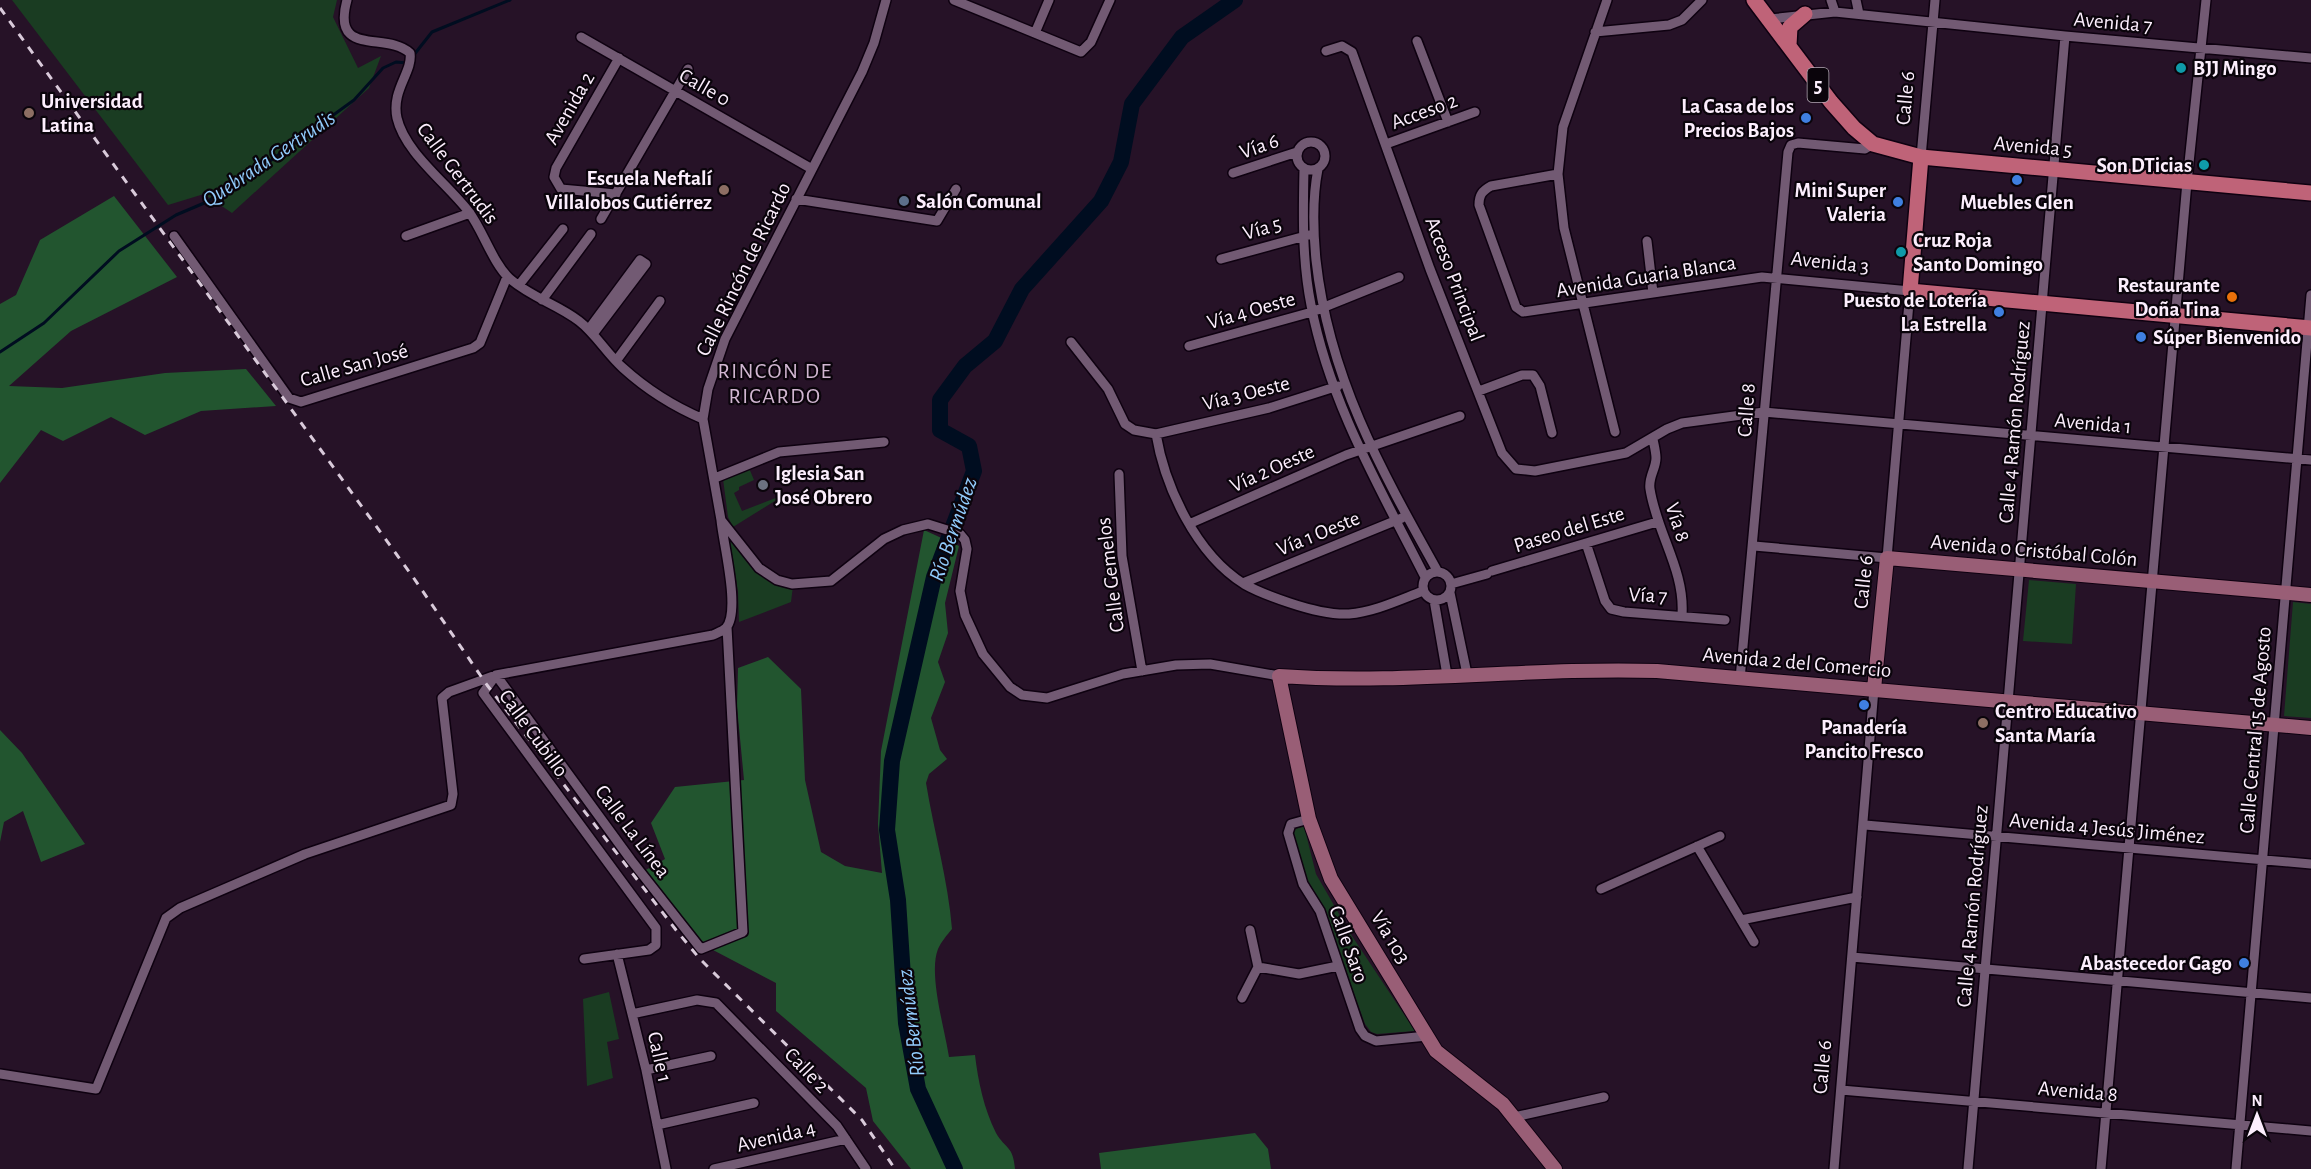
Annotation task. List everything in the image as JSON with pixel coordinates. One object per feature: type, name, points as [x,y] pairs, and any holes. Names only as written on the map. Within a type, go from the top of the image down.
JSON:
[{"type":"main road","name":"5","points":[[1754,0],[1831,102],[1854,128],[1873,144]]},
{"type":"main road","points":[[1790,45],[1790,27],[1805,14]]},
{"type":"main road","name":"Avenida 5","points":[[1873,144],[1921,157],[2311,193]]},
{"type":"main road","name":"Calle 6","points":[[1910,291],[1921,157]]},
{"type":"main road","name":"Avenida 3","points":[[1910,291],[2309,328]]},
{"type":"main road","name":"Calle 6","points":[[1874,689],[1887,558]]},
{"type":"main road","name":"Avenida 0 Cristóbal Colón","points":[[1887,558],[2311,595]]},
{"type":"main road","name":"Avenida 2 del Comercio","points":[[1279,676],[1356,678],[1613,669],[1874,689],[2311,728]]},
{"type":"main road","name":"Vía 103","points":[[1279,676],[1309,819],[1331,879],[1436,1051],[1449,1064],[1492,1095],[1514,1117],[1555,1169]]},
{"type":"street","name":"Calle Gertrudis","points":[[347,0],[345,27],[353,37],[366,42],[400,45],[410,53],[411,63],[400,84],[396,107],[402,130],[421,158],[470,213],[507,277],[578,320],[591,331],[616,362],[683,411],[703,419]]},
{"type":"street","name":"Calle Rincón de Ricardo","points":[[721,520],[703,419],[710,382],[725,339],[874,43],[886,0]]},
{"type":"street","points":[[954,0],[1084,51],[1110,0]]},
{"type":"street","points":[[980,10],[984,0]]},
{"type":"street","points":[[1035,33],[1049,0]]},
{"type":"street","points":[[1607,0],[1563,127],[1558,174],[1564,228],[1615,432]]},
{"type":"street","points":[[1595,32],[1669,26],[1682,20],[1702,0]]},
{"type":"street","points":[[1831,0],[1835,12]]},
{"type":"street","points":[[1856,0],[1859,14]]},
{"type":"street","name":"Calle 6","points":[[1921,157],[1935,0]]},
{"type":"street","points":[[2101,1169],[2187,182],[2206,0]]},
{"type":"street","name":"Avenida 7","points":[[1770,20],[1835,12],[2311,58]]},
{"type":"street","name":"Calle 4 Ramón Rodríguez","points":[[1968,1169],[2065,36]]},
{"type":"street","name":"Calle 0","points":[[581,37],[812,169]]},
{"type":"street","points":[[1417,41],[1448,122]]},
{"type":"street","name":"Acceso Principal","points":[[1326,51],[1342,46],[1352,52],[1502,453],[1516,469],[1534,471],[1592,459]]},
{"type":"street","name":"Avenida 2","points":[[616,194],[561,189],[554,177],[556,168],[619,58]]},
{"type":"street","points":[[601,219],[688,69]]},
{"type":"street","name":"Acceso 2","points":[[1386,144],[1475,112]]},
{"type":"street","points":[[1423,591],[1425,577],[1359,451],[1333,387],[1312,312],[1303,236],[1304,168],[1298,161],[1297,152],[1308,142],[1321,146],[1325,158],[1318,169],[1314,190],[1314,235],[1322,308],[1343,384],[1370,447],[1407,516],[1438,572],[1446,576],[1467,674]]},
{"type":"street","name":"Avenida 5","points":[[1791,145],[1798,143],[1865,149],[1873,144]]},
{"type":"street","name":"Calle 8","points":[[1740,678],[1754,546],[1775,278],[1791,145]]},
{"type":"street","name":"Vía 6","points":[[1233,174],[1297,152]]},
{"type":"street","points":[[1304,168],[1318,169]]},
{"type":"street","name":"Avenida Guaria Blanca","points":[[1558,174],[1491,186],[1482,191],[1479,198],[1479,205],[1516,307],[1523,312],[1762,277],[1775,278]]},
{"type":"street","points":[[796,199],[937,221],[956,189]]},
{"type":"street","points":[[406,236],[470,213]]},
{"type":"street","points":[[519,285],[563,230]]},
{"type":"street","points":[[542,300],[591,234]]},
{"type":"street","name":"Vía 5","points":[[1221,259],[1314,235]]},
{"type":"street","name":"Calle San José","points":[[174,236],[289,398],[301,402],[473,348],[480,343],[507,277]]},
{"type":"street","points":[[1647,241],[1653,293]]},
{"type":"street","points":[[640,260],[646,264],[591,331],[640,260]]},
{"type":"street","name":"Vía 4 Oeste","points":[[1189,346],[1312,312],[1399,278]]},
{"type":"street","name":"Avenida 3","points":[[1775,278],[1910,291]]},
{"type":"street","name":"Calle 6","points":[[1887,558],[1910,291]]},
{"type":"street","name":"Calle Central 15 de Agosto","points":[[2236,1169],[2311,295]]},
{"type":"street","points":[[616,362],[660,301]]},
{"type":"street","points":[[1071,342],[1108,389],[1125,424],[1134,430],[1156,434],[1165,476],[1189,524],[1213,556],[1243,583],[1303,607],[1338,614],[1368,610],[1423,591]]},
{"type":"street","points":[[1479,391],[1522,375],[1533,375],[1540,386],[1552,433]]},
{"type":"street","name":"Vía 3 Oeste","points":[[1156,434],[1269,408],[1343,384]]},
{"type":"street","name":"Avenida 1","points":[[1592,459],[1626,453],[1682,423],[1764,412],[2311,460]]},
{"type":"street","name":"Vía 2 Oeste","points":[[1189,524],[1359,451],[1460,416]]},
{"type":"street","name":"Vía 8","points":[[1653,439],[1656,459],[1650,486],[1658,522],[1682,587],[1682,615]]},
{"type":"street","points":[[715,478],[779,452],[884,441]]},
{"type":"street","name":"Calle Gemelos","points":[[1119,474],[1122,556],[1142,671]]},
{"type":"street","name":"Vía 1 Oeste","points":[[1243,583],[1407,516]]},
{"type":"street","points":[[721,520],[759,568],[777,580],[792,584],[831,581],[884,539],[903,530],[928,524],[960,534],[965,540],[967,549],[960,591],[965,615],[983,654],[1010,687],[1022,695],[1047,698],[1142,671],[1210,664],[1279,676]]},
{"type":"street","points":[[721,520],[731,584],[730,619],[727,627]]},
{"type":"street","name":"Paseo del Este","points":[[1450,588],[1489,573],[1658,522]]},
{"type":"street","name":"Vía 7","points":[[1586,543],[1605,602],[1611,609],[1624,612],[1682,615]]},
{"type":"street","name":"Avenida 0 Cristóbal Colón","points":[[1754,546],[1887,558]]},
{"type":"street","points":[[1425,577],[1438,572]]},
{"type":"street","points":[[1434,600],[1443,599],[1450,588]]},
{"type":"street","points":[[1423,591],[1434,600],[1446,675]]},
{"type":"street","points":[[1682,615],[1725,620]]},
{"type":"street","name":"Calle Cubillo","points":[[584,959],[649,950],[656,945],[656,928],[484,698],[485,688],[496,675],[713,635],[727,627]]},
{"type":"street","name":"Calle La Línea","points":[[496,675],[631,860],[701,949],[743,932],[727,627]]},
{"type":"street","points":[[0,1074],[96,1089],[166,918],[180,908],[305,854],[451,805],[453,794],[442,698],[449,692],[496,675]]},
{"type":"street","name":"Calle 6","points":[[1834,1169],[1865,825],[1874,689]]},
{"type":"street","name":"Calle Saro","points":[[1309,819],[1291,824],[1288,833],[1303,884],[1320,911],[1360,1029],[1365,1036],[1376,1041],[1427,1036]]},
{"type":"street","name":"Avenida 4 Jesús Jiménez","points":[[1865,825],[2311,864]]},
{"type":"street","points":[[1601,890],[1720,836]]},
{"type":"street","points":[[1697,846],[1754,942]]},
{"type":"street","points":[[1742,920],[1857,897]]},
{"type":"street","points":[[1242,998],[1258,967],[1250,930]]},
{"type":"street","name":"Calle 1","points":[[617,954],[646,1070],[666,1169]]},
{"type":"street","points":[[1852,957],[2311,998]]},
{"type":"street","points":[[1258,967],[1299,974],[1338,966]]},
{"type":"street","name":"Calle 2","points":[[632,1014],[697,1000],[716,1002],[846,1138],[866,1169]]},
{"type":"street","points":[[646,1070],[711,1056]]},
{"type":"street","name":"Avenida 8","points":[[1841,1090],[2106,1111],[2311,1131]]},
{"type":"street","points":[[1514,1117],[1604,1097]]},
{"type":"street","points":[[657,1125],[754,1102]]},
{"type":"street","name":"Avenida 4","points":[[714,1169],[750,1165],[846,1138]]},
{"type":"green space","points":[[12,0],[337,0],[333,17],[358,68],[381,56],[369,88],[232,213],[204,194],[168,205]]},
{"type":"green space","points":[[114,196],[177,277],[71,331],[9,386],[62,388],[165,373],[246,369],[276,406],[201,411],[145,435],[111,417],[63,441],[41,430],[0,483],[0,304],[16,295],[40,240]]},
{"type":"green space","points":[[749,468],[754,480],[739,487],[739,490],[734,493],[742,511],[786,494],[733,527],[728,517],[723,479]]},
{"type":"green space","points":[[924,530],[959,546],[945,603],[948,633],[938,662],[945,682],[931,718],[940,750],[947,759],[929,774],[926,783],[952,929],[942,941],[935,960],[938,1002],[949,1057],[975,1055],[988,1114],[996,1133],[1011,1152],[1015,1169],[911,1169],[873,1121],[866,1088],[776,1011],[776,983],[713,950],[691,932],[644,871],[665,859],[651,823],[675,787],[744,780],[737,707],[738,668],[768,657],[801,689],[805,780],[821,852],[845,866],[882,873],[878,824],[881,751]]},
{"type":"green space","points":[[729,535],[738,548],[793,586],[791,602],[739,622],[738,592]]},
{"type":"green space","points":[[2029,580],[2076,584],[2072,644],[2023,641]]},
{"type":"green space","points":[[2293,602],[2311,604],[2311,718],[2284,716]]},
{"type":"green space","points":[[0,730],[22,753],[85,844],[41,862],[23,811],[4,822],[0,842]]},
{"type":"green space","points":[[1304,826],[1316,874],[1350,933],[1415,1031],[1377,1034],[1371,1032],[1365,1024],[1323,907],[1304,874],[1292,830]]},
{"type":"green space","points":[[609,992],[619,1039],[607,1042],[613,1078],[587,1086],[583,999]]},
{"type":"green space","points":[[1255,1133],[1268,1149],[1271,1169],[1101,1169],[1099,1153]]},
{"type":"waterway","name":"Quebrada Gertrudis","points":[[413,56],[432,32],[510,0]]},
{"type":"waterway","name":"Río Bermúdez","points":[[955,1169],[918,1089],[906,1023],[898,900],[887,830],[892,761],[934,577],[974,471],[969,446],[940,430],[940,400],[965,366],[995,341],[1022,289],[1101,201],[1121,162],[1132,104],[1182,37],[1235,0]]},
{"type":"waterway","name":"Quebrada Gertrudis","points":[[0,352],[44,323],[119,251],[176,215],[209,201],[227,184],[263,166],[354,100],[383,68],[396,62],[407,63]]},
{"type":"railway","points":[[0,8],[413,577],[487,685],[700,959],[862,1120],[895,1169]]},
{"type":"place","name":"BJJ Mingo","points":[[2181,68]]},
{"type":"place","name":"Universidad Latina","points":[[29,113]]},
{"type":"place","name":"La Casa de los Precios Bajos","points":[[1806,118]]},
{"type":"place","name":"Son DTicias","points":[[2204,165]]},
{"type":"place","name":"Muebles Glen","points":[[2017,180]]},
{"type":"place","name":"Escuela Neftalí Villalobos Gutiérrez","points":[[724,190]]},
{"type":"place","name":"Salón Comunal","points":[[904,201]]},
{"type":"place","name":"Mini Super Valeria","points":[[1898,202]]},
{"type":"place","name":"Cruz Roja Santo Domingo","points":[[1901,252]]},
{"type":"place","name":"Restaurante Doña Tina","points":[[2232,297]]},
{"type":"place","name":"Puesto de Lotería La Estrella","points":[[1999,312]]},
{"type":"place","name":"Súper Bienvenido","points":[[2141,337]]},
{"type":"place","name":"Iglesia San José Obrero","points":[[763,485]]},
{"type":"place","name":"Panadería Pancito Fresco","points":[[1864,705]]},
{"type":"place","name":"Centro Educativo Santa María","points":[[1983,723]]},
{"type":"place","name":"Abastecedor Gago","points":[[2244,963]]},
{"type":"district","name":"RINCÓN DE RICARDO","points":[[775,382]]}]
